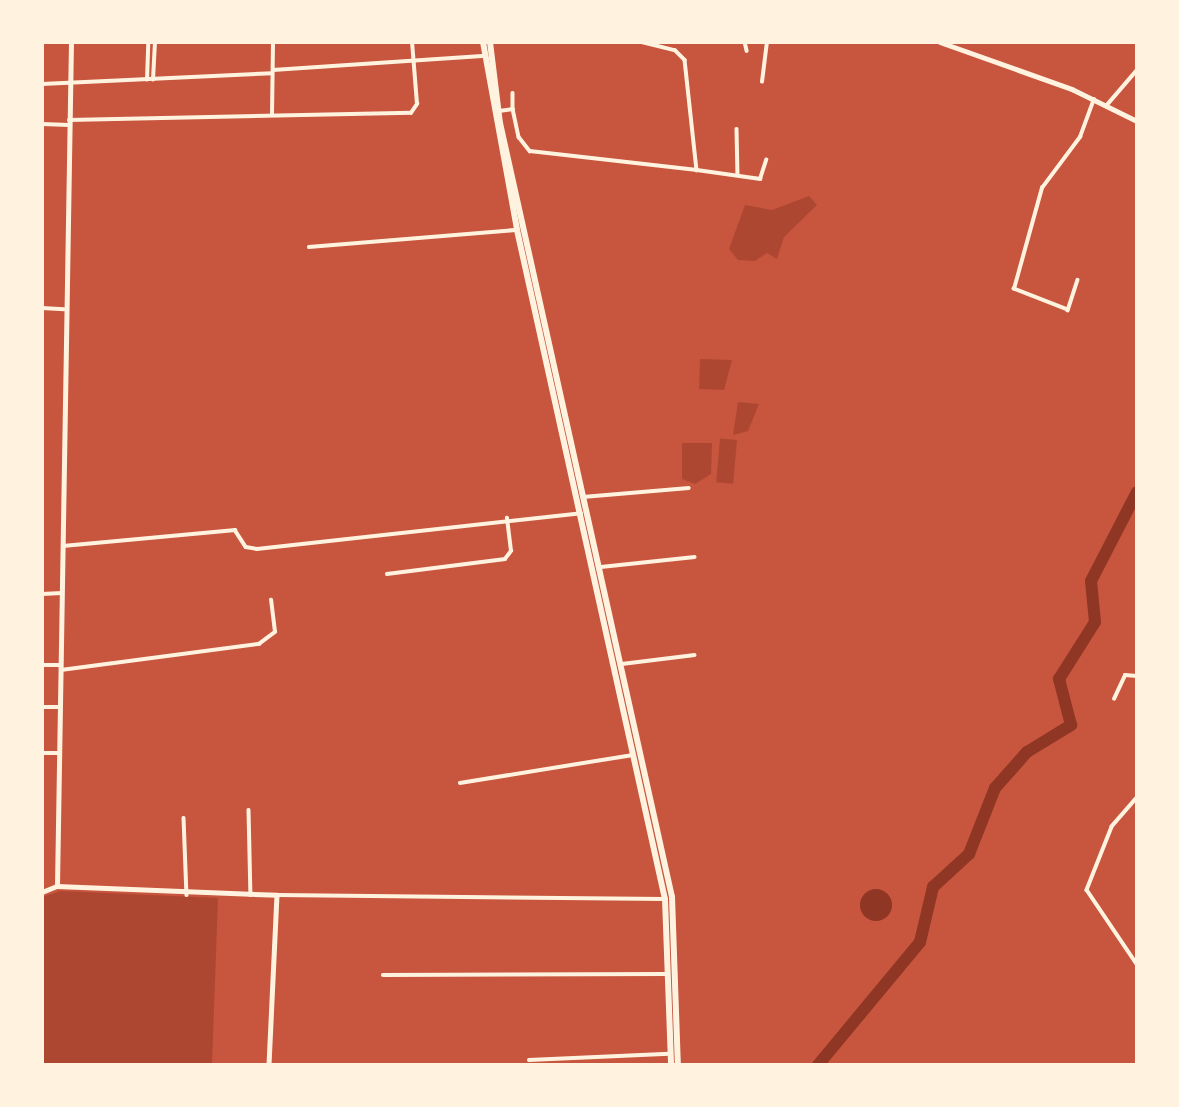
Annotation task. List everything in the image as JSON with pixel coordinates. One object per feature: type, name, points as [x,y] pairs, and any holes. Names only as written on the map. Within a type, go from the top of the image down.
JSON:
[{"type":"highway","points":[[482,42],[488,56],[582,498],[581,513],[661,857],[675,974],[671,1065]]},
{"type":"highway","points":[[490,42],[488,56],[517,230],[582,498],[589,510],[661,857],[675,974],[678,1065]]},
{"type":"street","points":[[57,886],[64,309],[71,42]]},
{"type":"street","points":[[147,80],[148,42]]},
{"type":"street","points":[[153,80],[155,42]]},
{"type":"street","points":[[272,116],[273,42]]},
{"type":"street","points":[[42,124],[411,113],[417,104],[412,42]]},
{"type":"street","points":[[642,42],[676,50],[685,60],[697,170]]},
{"type":"street","points":[[745,42],[747,51]]},
{"type":"street","points":[[762,82],[767,42]]},
{"type":"street","points":[[940,42],[1094,99],[1137,121]]},
{"type":"street","points":[[42,84],[153,80],[488,56]]},
{"type":"street","points":[[1107,105],[1137,71]]},
{"type":"street","points":[[513,93],[513,109],[519,137],[530,150],[762,179],[766,160]]},
{"type":"street","points":[[1078,281],[1068,310],[1014,289],[1042,188],[1086,127],[1094,99]]},
{"type":"street","points":[[499,111],[513,109]]},
{"type":"street","points":[[737,129],[738,175]]},
{"type":"street","points":[[309,247],[517,230]]},
{"type":"street","points":[[42,308],[64,309]]},
{"type":"street","points":[[582,498],[689,488]]},
{"type":"street","points":[[63,546],[235,530],[246,547],[257,549],[589,510]]},
{"type":"street","points":[[387,574],[505,559],[511,551],[507,518]]},
{"type":"street","points":[[601,567],[694,557]]},
{"type":"street","points":[[42,594],[62,593]]},
{"type":"street","points":[[42,665],[60,668],[259,644],[275,632],[271,600]]},
{"type":"street","points":[[622,664],[694,655]]},
{"type":"street","points":[[1114,699],[1125,675],[1137,676]]},
{"type":"street","points":[[42,707],[60,707]]},
{"type":"street","points":[[42,753],[58,753]]},
{"type":"street","points":[[460,783],[635,754]]},
{"type":"street","points":[[1137,798],[1112,827],[1087,886],[1137,964]]},
{"type":"street","points":[[249,810],[251,895]]},
{"type":"street","points":[[184,818],[187,895]]},
{"type":"street","points":[[42,892],[57,886],[187,895],[665,900]]},
{"type":"street","points":[[269,1065],[277,895]]},
{"type":"street","points":[[383,975],[675,974]]},
{"type":"street","points":[[529,1060],[671,1054]]},
{"type":"shaded area","points":[[809,196],[817,205],[784,237],[777,259],[767,253],[755,261],[738,260],[729,249],[745,205],[772,210]]},
{"type":"shaded area","points":[[700,359],[732,360],[724,390],[699,389]]},
{"type":"shaded area","points":[[738,402],[759,404],[748,431],[733,435]]},
{"type":"shaded area","points":[[720,439],[737,440],[733,484],[716,482]]},
{"type":"shaded area","points":[[682,443],[712,443],[711,474],[695,484],[682,479]]},
{"type":"shaded area","points":[[876,889],[887,894],[892,905],[887,916],[876,921],[865,916],[860,905],[865,894]]},
{"type":"shaded area","points":[[61,891],[218,898],[212,1065],[42,1065],[42,897]]},
{"type":"waterway","points":[[818,1065],[920,942],[933,887],[969,854],[995,788],[1027,752],[1071,725],[1059,679],[1095,622],[1091,581],[1137,492]]}]
